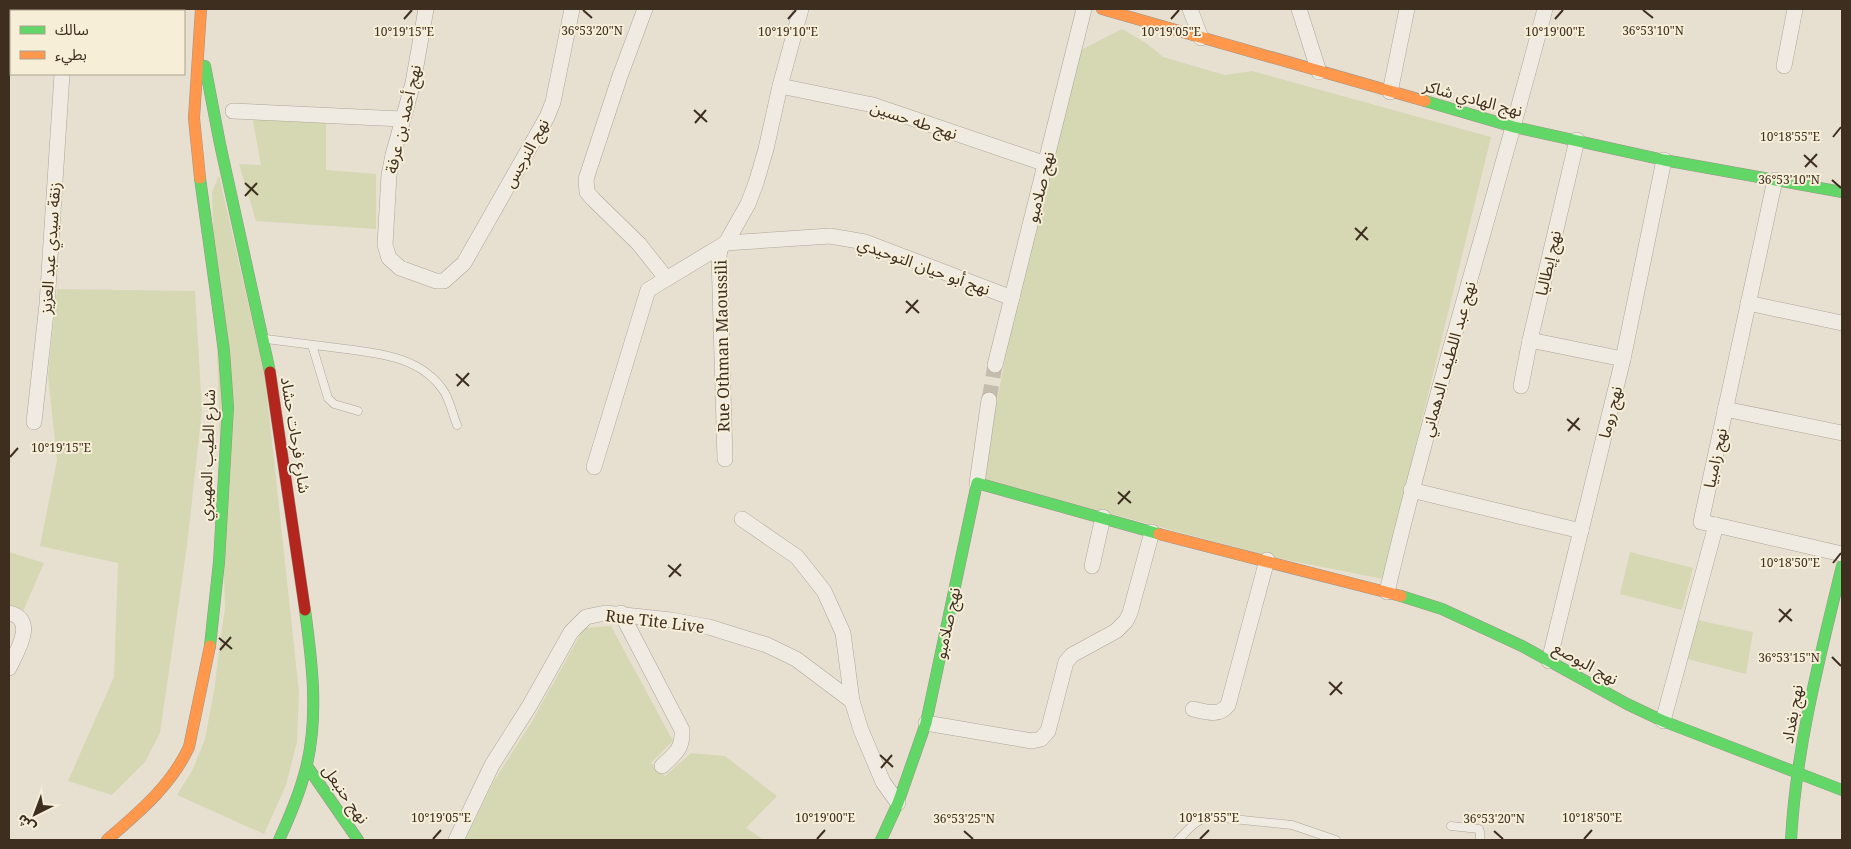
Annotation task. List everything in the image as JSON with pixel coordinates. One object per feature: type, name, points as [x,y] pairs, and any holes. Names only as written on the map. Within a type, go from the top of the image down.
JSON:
[{"type":"street","name":"شارع الطيب المهيري","points":[[107,840],[151,800],[177,772],[184,760],[189,747],[211,642],[219,562],[228,407],[224,351],[202,192],[194,118],[201,9]]},
{"type":"street","name":"نهج أحمد بن عرفة","points":[[426,9],[413,83],[402,119],[389,175],[385,245],[389,258],[400,268],[436,282],[444,281]]},
{"type":"street","name":"نهج النرجس","points":[[444,281],[464,263],[547,117],[553,102],[572,9]]},
{"type":"street","points":[[645,9],[610,104],[586,178],[586,186],[593,199],[639,244],[666,278]]},
{"type":"street","name":"Rue Othman Maoussili","points":[[725,459],[719,255],[721,247],[726,243],[748,204],[756,183],[801,9]]},
{"type":"street","name":"نهج صلامبو","points":[[995,365],[1084,9]]},
{"type":"street","name":"نهج الهادي شاكر","points":[[1102,9],[1514,127],[1664,160],[1842,192]]},
{"type":"street","points":[[1190,9],[1201,38]]},
{"type":"street","points":[[1299,9],[1319,72]]},
{"type":"street","points":[[1390,92],[1407,9]]},
{"type":"street","name":"نهج عبد اللطيف الدهماني","points":[[1387,592],[1411,490],[1514,127],[1545,9]]},
{"type":"street","points":[[1784,66],[1795,9]]},
{"type":"street","name":"شارع فرحات حشاد","points":[[199,36],[220,144],[273,384],[310,656],[313,725],[307,766],[296,800],[279,840]]},
{"type":"street","name":"زنقة سيدي عبد العزيز","points":[[34,422],[47,304],[62,75]]},
{"type":"street","name":"نهج طه حسين","points":[[780,86],[873,105],[1046,164]]},
{"type":"street","points":[[234,111],[402,119]]},
{"type":"street","name":"نهج إيطاليا","points":[[1521,386],[1577,140]]},
{"type":"street","points":[[202,192],[220,144]]},
{"type":"street","name":"نهج روما","points":[[1549,661],[1623,359],[1664,160]]},
{"type":"street","name":"نهج زامبيا","points":[[1716,525],[1701,522],[1775,180]]},
{"type":"street","name":"نهج أبو حيان التوحيدي","points":[[594,467],[646,294],[651,287],[726,243],[810,236],[865,242],[1012,298]]},
{"type":"street","points":[[1748,303],[1842,323]]},
{"type":"street","points":[[1530,340],[1623,359]]},
{"type":"street","name":"نهج صلامبو","points":[[882,840],[898,803],[926,723],[977,483],[989,400]]},
{"type":"street","points":[[1725,409],[1842,433]]},
{"type":"street","name":"نهج البوصع","points":[[977,483],[1152,532],[1387,592],[1442,609],[1522,646],[1663,721],[1842,790]]},
{"type":"street","points":[[1411,490],[1581,531]]},
{"type":"street","points":[[1092,566],[1103,517]]},
{"type":"street","points":[[742,519],[797,557],[824,591],[843,633],[852,701],[861,730],[883,782],[898,803]]},
{"type":"street","points":[[1663,721],[1716,525],[1842,554]]},
{"type":"street","points":[[926,723],[1032,741],[1041,739],[1048,731],[1066,662],[1072,655],[1116,631],[1130,613],[1152,532]]},
{"type":"street","points":[[1193,710],[1216,713],[1225,709],[1228,705],[1267,560]]},
{"type":"street","name":"نهج بغداد","points":[[1792,840],[1792,822],[1812,690],[1842,566]]},
{"type":"street","points":[[9,612],[20,619],[24,627],[24,637],[9,668]]},
{"type":"street","name":"Rue Tite Live","points":[[456,840],[492,765],[530,705],[571,632],[586,616],[605,613],[671,620],[709,628],[767,645],[796,659],[852,701]]},
{"type":"street","points":[[621,614],[682,730],[680,747],[662,766]]},
{"type":"street","name":"نهج حنبعل","points":[[307,766],[358,840]]},
{"type":"lane","points":[[263,339],[381,354],[400,359],[418,367],[433,379],[445,393],[457,425]]},
{"type":"lane","points":[[312,345],[328,398],[334,404],[358,411]]},
{"type":"lane","points":[[1178,840],[1193,824],[1202,818],[1213,817],[1292,825],[1336,840]]},
{"type":"lane","points":[[1451,826],[1478,829],[1480,840]]},
{"type":"green space","points":[[1122,29],[1146,43],[1163,57],[1225,75],[1252,71],[1491,137],[1383,579],[1268,556],[982,479],[1016,302],[1081,50]]},
{"type":"green space","points":[[252,116],[326,119],[326,170],[376,174],[376,229],[256,221],[239,164],[261,165]]},
{"type":"green space","points":[[219,175],[265,377],[299,692],[297,742],[286,785],[264,834],[177,795],[193,769],[205,739],[214,691],[225,607],[212,192]]},
{"type":"green space","points":[[57,289],[195,291],[202,410],[187,546],[160,733],[145,762],[112,795],[68,781],[114,677],[118,563],[40,546],[57,460],[48,375]]},
{"type":"green space","points":[[9,552],[44,563],[18,623],[9,620]]},
{"type":"green space","points":[[1630,552],[1693,568],[1682,610],[1620,594]]},
{"type":"green space","points":[[1697,620],[1753,632],[1746,674],[1687,659]]},
{"type":"green space","points":[[611,626],[673,741],[651,763],[665,776],[691,753],[725,756],[777,796],[746,828],[764,840],[465,840],[494,781],[531,723],[584,628]]},
{"type":"tunnel","points":[[989,400],[995,365]]},
{"type":"traffic: fast","points":[[205,66],[220,144],[270,372]]},
{"type":"traffic: fast","points":[[1425,101],[1514,127],[1664,160],[1842,192]]},
{"type":"traffic: fast","points":[[200,178],[224,351],[228,407],[219,562],[210,646]]},
{"type":"traffic: fast","points":[[881,840],[898,803],[926,723],[977,483],[1159,534]]},
{"type":"traffic: fast","points":[[1791,840],[1798,771],[1810,702],[1842,566]]},
{"type":"traffic: fast","points":[[1401,596],[1442,609],[1522,646],[1627,704],[1663,721],[1842,790]]},
{"type":"traffic: fast","points":[[279,840],[304,777],[310,749],[313,689],[305,610]]},
{"type":"traffic: fast","points":[[307,766],[358,840]]},
{"type":"traffic: slow","points":[[200,178],[194,118],[201,9]]},
{"type":"traffic: slow","points":[[1102,9],[1425,101]]},
{"type":"traffic: slow","points":[[1159,534],[1401,596]]},
{"type":"traffic: slow","points":[[107,840],[153,798],[182,761],[189,747],[210,646]]},
{"type":"traffic: jam","points":[[270,372],[305,610]]}]
